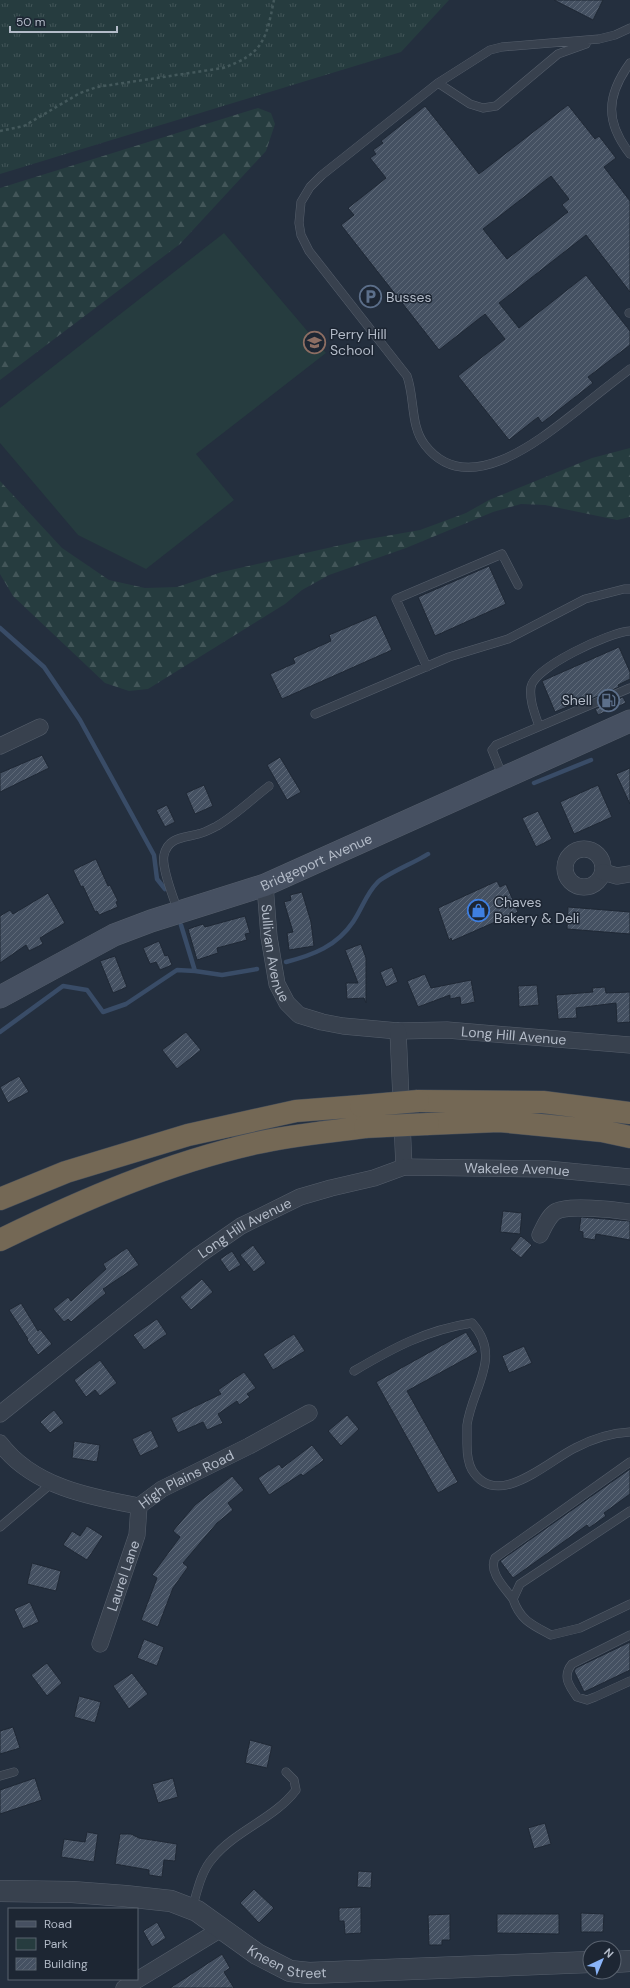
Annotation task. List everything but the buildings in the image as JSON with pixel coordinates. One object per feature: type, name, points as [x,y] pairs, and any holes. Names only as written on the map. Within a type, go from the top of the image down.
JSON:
[{"type":"highway","points":[[0,1240],[69,1206],[168,1168],[418,1101],[543,1102],[630,1113]]},
{"type":"highway","points":[[0,1199],[66,1172],[188,1135],[296,1112],[363,1116],[428,1124],[499,1121],[602,1131],[630,1137]]},
{"type":"highway","points":[[0,1248],[69,1206]]},
{"type":"main road","name":"Bridgeport Avenue","points":[[0,997],[114,935],[178,912],[265,885],[630,722]]},
{"type":"street","points":[[0,746],[40,727]]},
{"type":"street","points":[[603,872],[617,876],[630,874]]},
{"type":"street","name":"Sullivan Avenue","points":[[265,885],[269,937],[277,984],[287,1003],[300,1014]]},
{"type":"street","name":"Long Hill Avenue","points":[[300,1014],[322,1022],[398,1031],[447,1030],[630,1045]]},
{"type":"street","points":[[398,1031],[404,1167]]},
{"type":"street","name":"Long Hill Avenue","points":[[0,1414],[199,1255],[241,1226],[300,1197],[374,1178],[404,1167]]},
{"type":"street","name":"Wakelee Avenue","points":[[404,1167],[546,1169],[630,1178]]},
{"type":"street","points":[[540,1235],[551,1215],[558,1210],[581,1208],[630,1212]]},
{"type":"street","name":"High Plains Road","points":[[0,1443],[6,1451],[39,1478],[92,1497],[139,1506],[162,1489],[249,1446],[309,1414]]},
{"type":"street","name":"Laurel Lane","points":[[100,1644],[137,1535],[139,1506]]},
{"type":"street","name":"Kneen Street","points":[[0,1891],[72,1892],[172,1901],[192,1909],[257,1954],[290,1970],[309,1973],[582,1962]]},
{"type":"street","points":[[138,1979],[221,1929]]},
{"type":"street","points":[[124,1988],[137,1980]]},
{"type":"lane","points":[[438,83],[470,104],[483,108],[496,106],[558,54],[599,39],[615,35],[630,28]]},
{"type":"lane","points":[[599,39],[502,47],[490,50],[438,83],[322,175],[305,194],[300,212],[299,223],[301,235],[309,251],[401,366],[410,384],[417,431],[424,444],[432,453],[446,462],[459,466],[473,467],[505,458],[529,447],[630,368]]},
{"type":"lane","points":[[630,63],[619,78],[611,108],[611,119],[615,130],[621,143],[630,154]]},
{"type":"lane","points":[[427,667],[396,599],[502,554],[518,585]]},
{"type":"lane","points":[[315,714],[449,657],[508,639],[585,598],[630,589]]},
{"type":"lane","points":[[540,726],[533,707],[531,687],[534,679],[541,672],[576,651],[608,636],[630,631]]},
{"type":"lane","points":[[504,778],[492,750],[496,745],[630,688]]},
{"type":"lane","points":[[178,912],[165,869],[163,856],[167,847],[172,842],[184,836],[197,834],[218,825],[269,786]]},
{"type":"lane","points":[[354,1371],[398,1345],[430,1332],[472,1323],[481,1333],[486,1350],[486,1364],[468,1425],[467,1454],[472,1470],[483,1481],[495,1487],[512,1485],[575,1447],[612,1433],[630,1432]]},
{"type":"lane","points":[[630,1462],[494,1558],[492,1563],[493,1570],[513,1599],[518,1612],[533,1626],[551,1635],[580,1628],[630,1604]]},
{"type":"lane","points":[[0,1527],[52,1483]]},
{"type":"lane","points":[[513,1599],[520,1584],[630,1512]]},
{"type":"lane","points":[[630,1635],[572,1664],[567,1670],[566,1678],[578,1697],[587,1700],[630,1681]]},
{"type":"lane","points":[[0,1776],[14,1772]]},
{"type":"lane","points":[[192,1909],[204,1871],[212,1858],[224,1847],[287,1802],[296,1790],[294,1780],[286,1772]]},
{"type":"path","points":[[0,131],[24,126],[80,93],[97,87],[222,68],[240,62],[255,51],[266,36],[274,0]]},
{"type":"green space","points":[[0,0],[449,0],[401,52],[0,174]]},
{"type":"green space","points":[[258,108],[271,113],[275,124],[266,151],[180,244],[0,380],[0,188]]},
{"type":"green space","points":[[224,233],[326,353],[196,454],[234,500],[146,569],[78,535],[0,443],[0,408]]},
{"type":"green space","points":[[630,448],[630,517],[617,520],[545,505],[521,504],[493,512],[406,548],[329,575],[302,590],[285,604],[148,689],[129,691],[105,683],[13,596],[0,574],[0,481],[62,548],[109,580],[145,588],[177,587],[222,572],[363,540],[420,530],[466,513],[489,500],[592,458]]},
{"type":"waterway","points":[[0,628],[44,667],[80,720],[154,855],[157,879],[165,889]]},
{"type":"waterway","points":[[534,783],[591,760]]},
{"type":"waterway","points":[[286,962],[315,953],[340,937],[353,922],[370,892],[377,883],[386,876],[428,854]]},
{"type":"waterway","points":[[181,925],[195,971]]},
{"type":"waterway","points":[[0,1032],[63,986],[87,990],[103,1012],[126,1004],[177,970],[222,975],[257,969]]},
{"type":"place","name":"Busses","points":[[370,297]]},
{"type":"place","name":"Perry Hill School","points":[[315,342]]},
{"type":"place","name":"Shell","points":[[608,700]]},
{"type":"place","name":"Chaves Bakery & Deli","points":[[478,910]]}]
